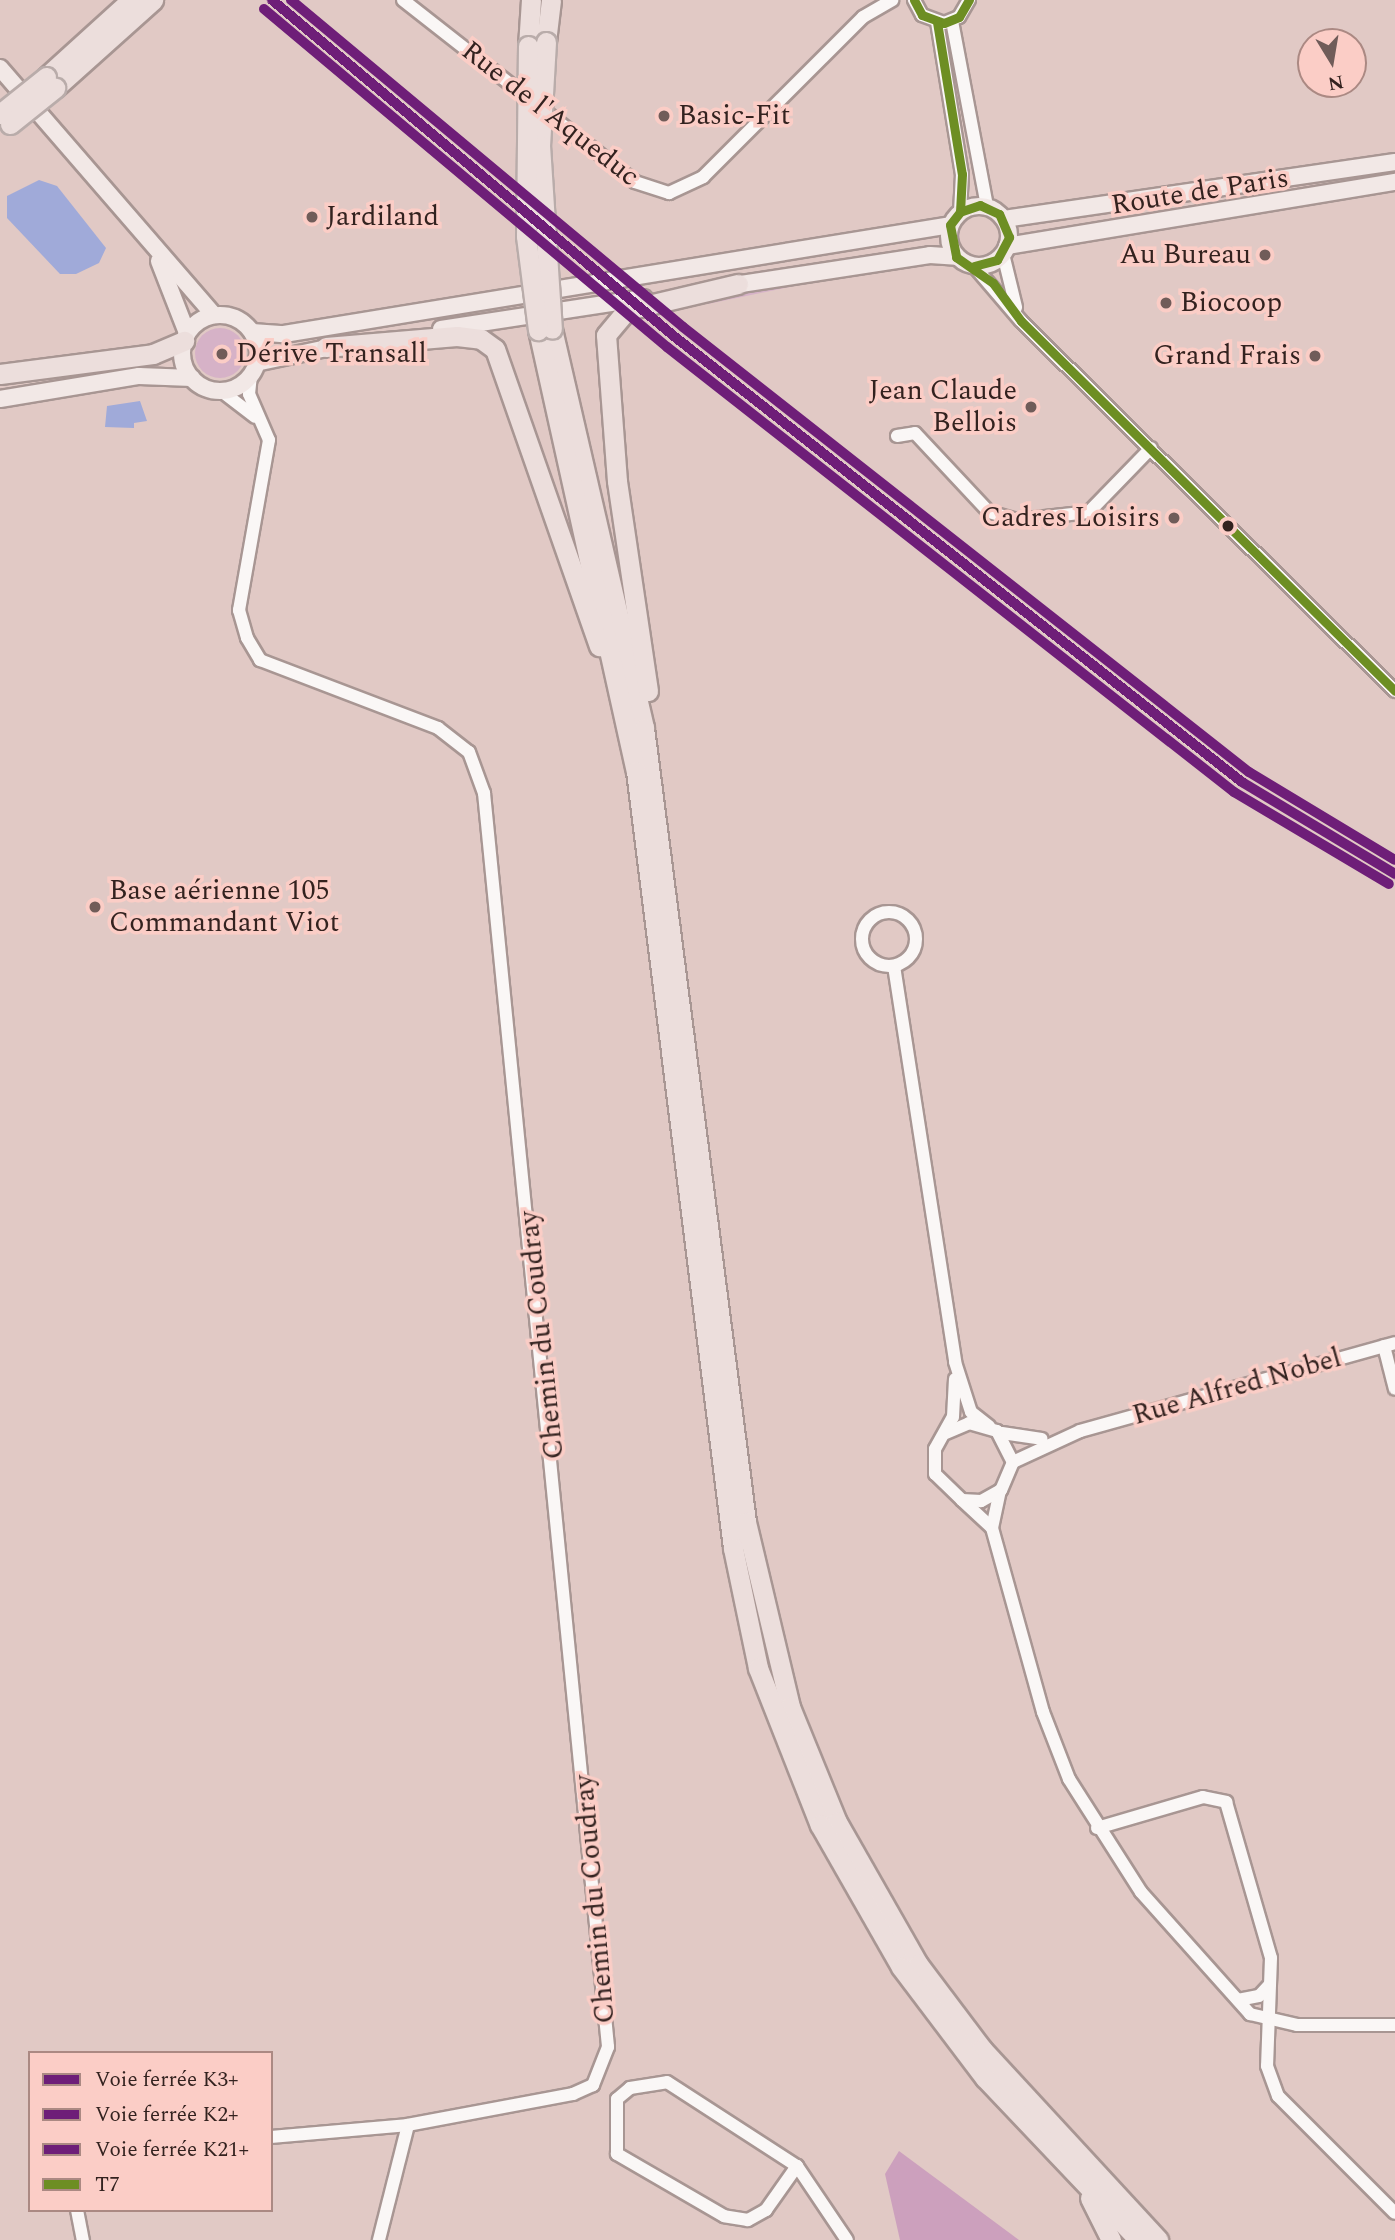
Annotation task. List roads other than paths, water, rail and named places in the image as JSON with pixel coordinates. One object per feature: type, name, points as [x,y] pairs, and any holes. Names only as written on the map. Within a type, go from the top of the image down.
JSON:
[{"type":"highway","points":[[47,78],[153,0]]},
{"type":"highway","points":[[531,0],[537,44],[545,330],[636,772],[733,1548],[758,1668],[794,1769],[877,1930],[985,2078],[1139,2240]]},
{"type":"highway","points":[[537,44],[551,0]]},
{"type":"highway","points":[[3,123],[130,1]]},
{"type":"highway","points":[[644,728],[648,694],[617,481],[606,335],[627,310],[738,284]]},
{"type":"highway","points":[[545,330],[644,728],[746,1522],[790,1707],[837,1822],[918,1964],[982,2049],[1158,2240]]},
{"type":"highway","points":[[326,347],[470,336],[500,356],[636,772]]},
{"type":"highway","points":[[0,374],[153,354],[186,337]]},
{"type":"highway","points":[[1080,2179],[1111,2240]]},
{"type":"main road","points":[[0,68],[214,315],[237,319],[252,332],[297,332],[955,219],[987,206],[1004,219],[1005,250],[974,266],[957,257],[930,255],[326,347],[254,369],[220,390],[192,378],[139,376],[0,399]]},
{"type":"main road","points":[[0,81],[158,259],[186,337],[183,361],[192,378]]},
{"type":"main road","name":"Route de Paris","points":[[1004,219],[1395,162]]},
{"type":"main road","name":"Route de Paris","points":[[1005,250],[1395,182]]},
{"type":"main road","points":[[955,219],[957,257]]},
{"type":"main road","points":[[186,337],[214,315]]},
{"type":"main road","points":[[252,332],[254,369]]},
{"type":"street","name":"Rue de l'Aqueduc","points":[[404,0],[635,181],[669,193],[704,177],[863,17],[889,1],[915,4]]},
{"type":"street","points":[[937,22],[952,21],[969,0]]},
{"type":"street","points":[[915,4],[937,22],[962,173],[955,219]]},
{"type":"street","points":[[952,21],[987,206]]},
{"type":"street","points":[[1005,250],[1021,321]]},
{"type":"street","points":[[974,266],[1021,321],[1395,691]]},
{"type":"street","name":"Chemin du Coudray","points":[[254,369],[249,394],[269,440],[239,610],[253,649],[260,660],[438,728],[469,752],[484,793],[608,2047],[593,2085],[573,2094],[408,2125],[273,2137]]},
{"type":"street","points":[[220,390],[261,421]]},
{"type":"street","points":[[897,436],[915,433],[989,512],[1017,520],[1088,512],[1151,448]]},
{"type":"street","points":[[887,912],[903,916],[916,936],[913,952],[894,966],[870,959],[862,943],[865,926],[887,912]]},
{"type":"street","points":[[894,966],[955,1362],[955,1401],[946,1433],[935,1449],[935,1474],[992,1528]]},
{"type":"street","points":[[1389,1345],[1395,1389]]},
{"type":"street","name":"Rue Alfred Nobel","points":[[993,1428],[1025,1441],[1080,1431],[1389,1345]]},
{"type":"street","points":[[955,1362],[971,1412],[993,1428],[1013,1462],[1001,1490],[992,1528],[1043,1712],[1097,1828],[1141,1892],[1238,2000],[1266,2022],[1395,2025]]},
{"type":"street","points":[[946,1433],[969,1423],[993,1428]]},
{"type":"street","name":"Rue Alfred Nobel","points":[[1013,1462],[1080,1431]]},
{"type":"street","points":[[962,1500],[981,1501],[1001,1490]]},
{"type":"street","points":[[1097,1828],[1203,1797],[1226,1802],[1271,1958],[1266,2022],[1267,2066],[1278,2096],[1395,2213]]},
{"type":"street","points":[[1238,2000],[1259,1996],[1270,1984]]},
{"type":"street","points":[[797,2166],[766,2210],[748,2220],[724,2216],[617,2154],[617,2099],[630,2088],[667,2082],[797,2166],[847,2240]]},
{"type":"street","points":[[379,2240],[408,2125]]},
{"type":"street","points":[[77,2212],[83,2240]]},
{"type":"water","points":[[39,180],[57,186],[106,248],[99,263],[76,274],[60,274],[7,218],[7,196]]},
{"type":"water","points":[[140,401],[147,421],[134,423],[134,428],[105,427],[107,406]]},
{"type":"rail line","name":"K3+","points":[[272,0],[675,337],[1242,782],[1395,874]]},
{"type":"rail line","name":"K21+","points":[[291,0],[683,327],[1249,772],[1395,860]]},
{"type":"rail line","name":"K2+","points":[[264,9],[667,347],[1234,792],[1389,884]]},
{"type":"place","name":"Basic-Fit","points":[[664,116]]},
{"type":"place","name":"Jardiland","points":[[312,217]]},
{"type":"place","name":"Au Bureau","points":[[1265,255]]},
{"type":"place","name":"Biocoop","points":[[1166,303]]},
{"type":"place","name":"Dérive Transall","points":[[222,354]]},
{"type":"place","name":"Grand Frais","points":[[1315,356]]},
{"type":"place","name":"Jean Claude Bellois","points":[[1031,407]]},
{"type":"place","name":"Cadres Loisirs","points":[[1174,518]]},
{"type":"place","name":"Base aérienne 105 Commandant Viot","points":[[95,907]]}]
